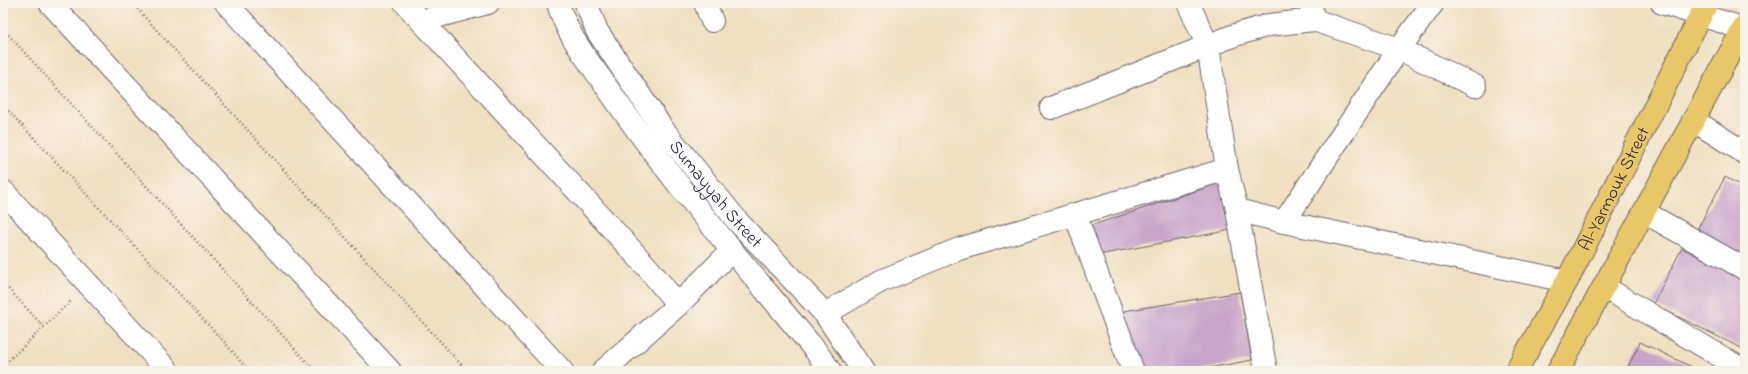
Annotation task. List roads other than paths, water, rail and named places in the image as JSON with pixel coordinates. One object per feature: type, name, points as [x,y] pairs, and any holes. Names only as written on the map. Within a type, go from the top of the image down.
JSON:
[{"type":"highway","name":"Al-Yarmouk Street","points":[[1516,371],[1567,281],[1704,9]]},
{"type":"highway","name":"Al-Yarmouk Street","points":[[1558,371],[1744,28]]},
{"type":"street","points":[[50,3],[390,371]]},
{"type":"street","points":[[226,3],[562,371]]},
{"type":"street","points":[[411,9],[488,3]]},
{"type":"street","name":"Sumayyah Street","points":[[558,3],[560,12],[574,40],[634,127],[732,250],[815,350],[830,371]]},
{"type":"street","name":"Sumayyah Street","points":[[586,3],[597,31],[662,128],[739,223],[825,314],[863,371]]},
{"type":"street","points":[[1188,3],[1208,46],[1227,169],[1237,210],[1266,371]]},
{"type":"street","points":[[1284,222],[1399,49],[1433,3]]},
{"type":"street","points":[[1670,6],[1704,9],[1744,28]]},
{"type":"street","points":[[411,9],[648,268],[678,305]]},
{"type":"street","points":[[1051,108],[1235,35],[1312,12],[1399,49],[1475,86]]},
{"type":"street","points":[[1693,120],[1745,152]]},
{"type":"street","points":[[825,314],[881,281],[959,249],[1227,169]]},
{"type":"street","points":[[3,191],[168,371]]},
{"type":"street","points":[[1237,210],[1284,222],[1567,281]]},
{"type":"street","points":[[1644,212],[1745,269]]},
{"type":"street","points":[[1075,214],[1133,371]]},
{"type":"street","points":[[603,371],[678,305],[732,250]]},
{"type":"street","points":[[1604,287],[1745,371]]}]
